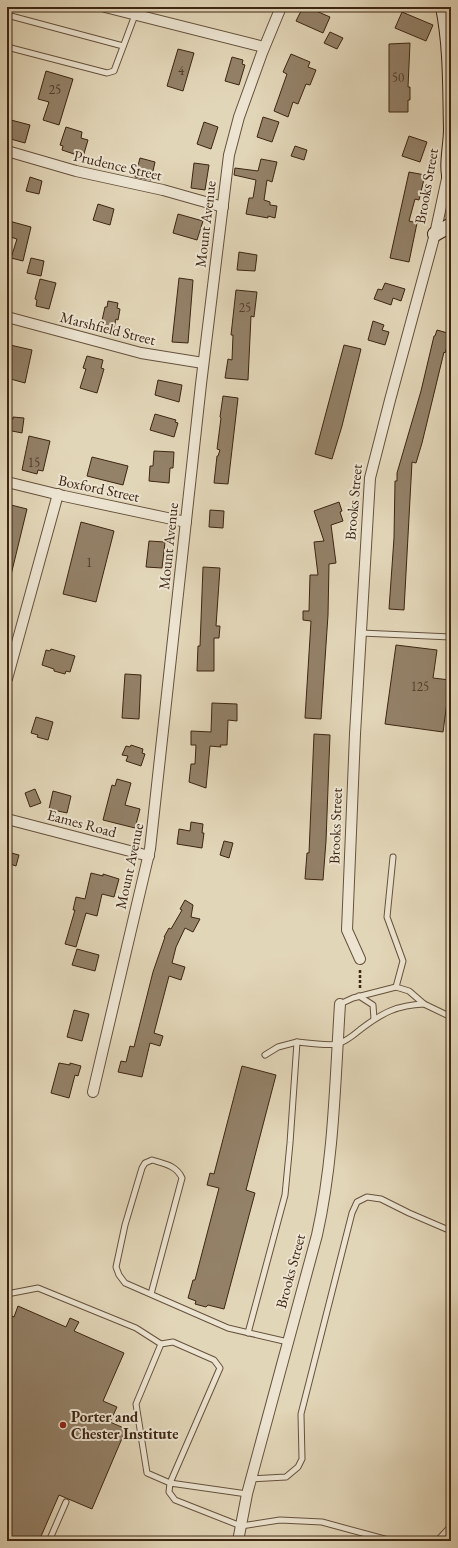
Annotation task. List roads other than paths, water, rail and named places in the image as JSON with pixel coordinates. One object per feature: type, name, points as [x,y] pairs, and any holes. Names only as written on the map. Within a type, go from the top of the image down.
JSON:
[{"type":"main road","name":"Brooks Street","points":[[443,7],[450,75],[450,179]]},
{"type":"main road","points":[[435,234],[451,225]]},
{"type":"street","points":[[105,7],[264,47]]},
{"type":"street","name":"Mount Avenue","points":[[93,1092],[148,856],[155,816],[162,735],[203,363],[229,155],[237,125],[264,47],[281,7]]},
{"type":"street","name":"Prudence Street","points":[[7,151],[76,172],[163,190],[223,207]]},
{"type":"street","name":"Brooks Street","points":[[360,959],[347,930],[355,741],[370,478],[450,179]]},
{"type":"street","name":"Marshfield Street","points":[[7,317],[141,353],[203,363]]},
{"type":"street","name":"Boxford Street","points":[[7,482],[186,522]]},
{"type":"street","points":[[7,679],[11,646],[58,494]]},
{"type":"street","name":"Eames Road","points":[[7,819],[148,856]]},
{"type":"street","name":"Brooks Street","points":[[238,1541],[247,1494],[317,1235],[326,1191],[331,1149],[340,1004]]},
{"type":"lane","points":[[7,15],[123,46]]},
{"type":"lane","points":[[7,47],[107,73],[114,71],[135,15]]},
{"type":"lane","points":[[361,633],[451,637]]},
{"type":"lane","points":[[394,856],[387,917],[403,961],[396,988]]},
{"type":"lane","points":[[340,1004],[359,996],[396,988],[409,991],[424,1004],[451,1018]]},
{"type":"lane","points":[[359,996],[373,1005],[374,1020]]},
{"type":"lane","points":[[265,1056],[278,1047],[297,1042],[338,1044],[392,1009],[411,1004],[424,1004]]},
{"type":"lane","points":[[248,1333],[284,1195],[290,1142],[297,1042]]},
{"type":"lane","points":[[151,1294],[182,1178],[179,1170],[152,1160],[145,1163],[142,1168],[125,1225],[116,1267],[119,1275],[125,1283],[228,1328],[288,1342]]},
{"type":"lane","points":[[251,1479],[286,1476],[298,1467],[302,1459],[301,1414],[352,1213],[357,1202],[367,1198],[381,1199],[451,1231]]},
{"type":"lane","points":[[7,1294],[38,1288],[136,1328],[161,1344],[173,1342],[214,1360],[220,1368],[170,1483],[169,1492],[175,1500],[241,1526],[280,1520],[322,1522],[392,1541]]},
{"type":"lane","points":[[161,1344],[136,1404],[146,1473],[170,1483],[247,1494]]},
{"type":"lane","points":[[49,1541],[66,1502]]},
{"type":"lane","points":[[437,1541],[451,1526]]},
{"type":"place","name":"Porter and Chester Institute","points":[[63,1425]]}]
